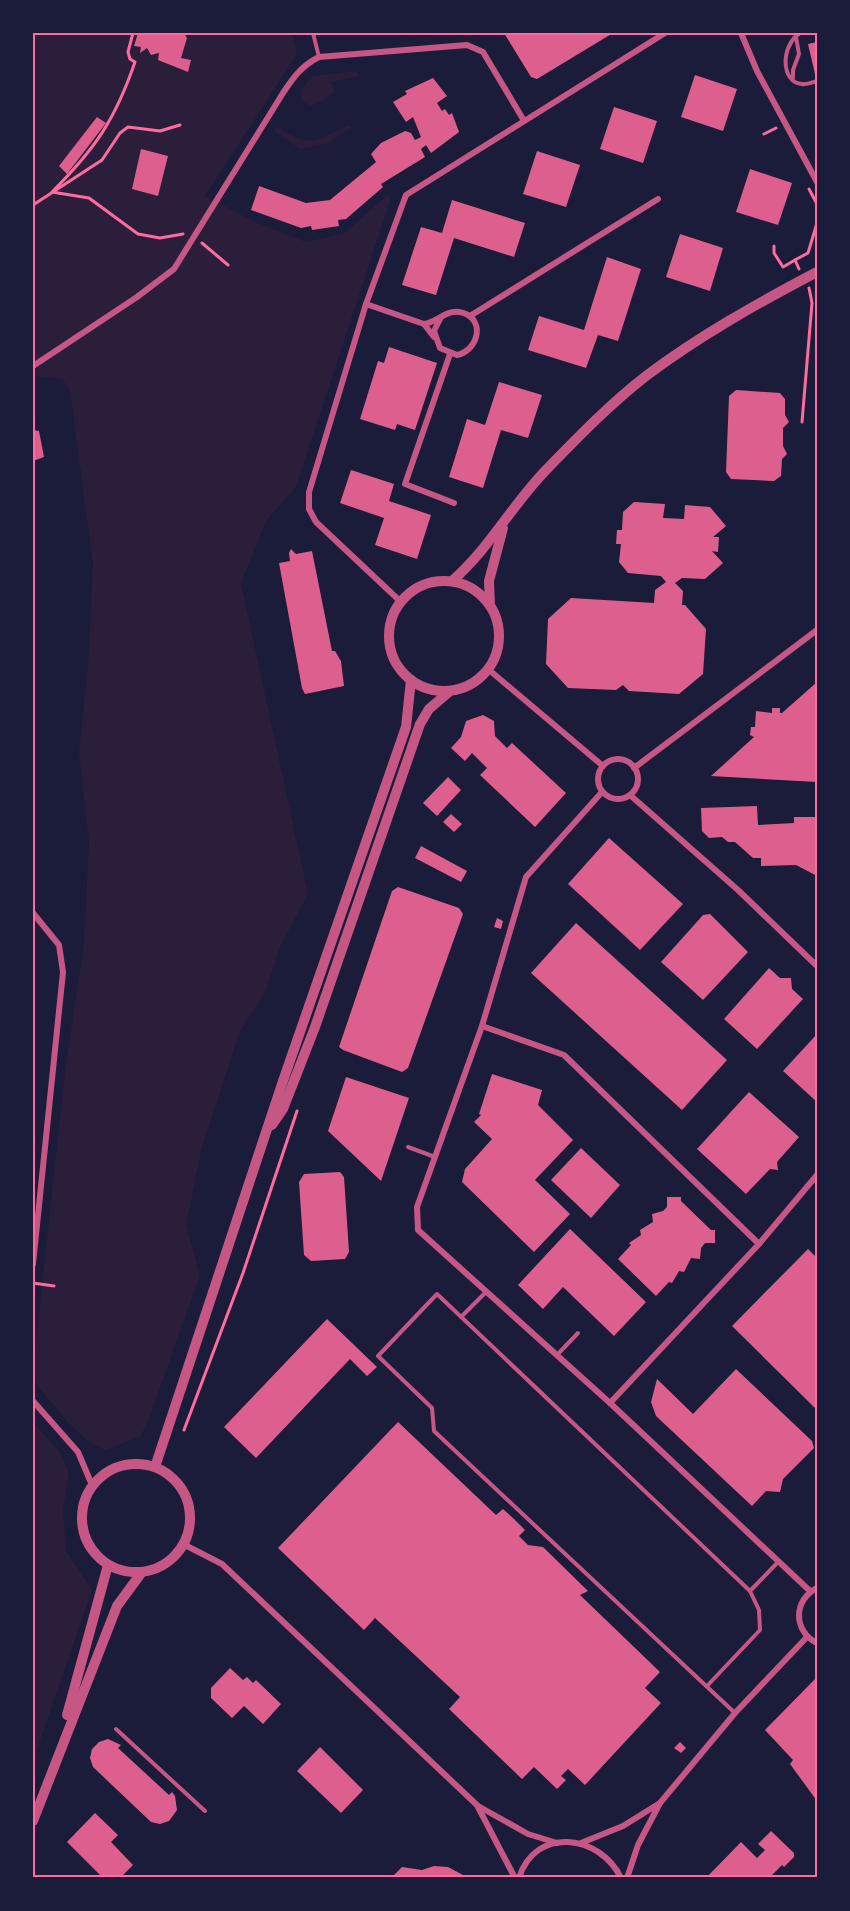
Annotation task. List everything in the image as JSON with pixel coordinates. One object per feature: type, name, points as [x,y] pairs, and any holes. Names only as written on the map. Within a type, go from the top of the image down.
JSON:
[{"type":"street","points":[[401,602],[316,522],[309,509],[309,492],[366,304],[406,195],[523,119],[664,33]]},
{"type":"street","points":[[741,33],[757,71],[817,182]]},
{"type":"street","points":[[33,366],[118,310],[174,269],[295,74],[307,63],[319,57],[467,45],[483,52],[523,119]]},
{"type":"street","points":[[470,316],[658,199]]},
{"type":"street","points":[[452,581],[469,566],[544,472],[608,409],[645,377],[704,336],[817,272]]},
{"type":"street","points":[[366,304],[424,324],[435,337],[440,348],[450,354],[465,353],[475,343],[477,329],[470,316],[458,312],[424,324]]},
{"type":"street","points":[[435,337],[440,319]]},
{"type":"street","points":[[450,354],[405,484],[454,503]]},
{"type":"street","points":[[490,604],[466,585],[452,581],[423,585],[401,602],[392,617],[389,634],[391,651],[399,667],[411,680],[436,691],[450,691],[471,684],[488,669],[496,654],[500,637],[497,620],[490,604],[489,580],[505,522]]},
{"type":"street","points":[[634,768],[817,630]]},
{"type":"street","points":[[488,669],[603,766]]},
{"type":"street","points":[[155,1467],[265,1135],[406,727],[411,680]]},
{"type":"street","points":[[265,1135],[283,1109],[315,1027],[420,724],[429,709],[450,691]]},
{"type":"street","points":[[619,760],[634,768],[637,779],[630,795],[619,799],[602,792],[598,781],[603,766],[619,760]]},
{"type":"street","points":[[602,792],[526,877],[482,1026],[417,1207],[418,1230],[610,1403],[779,1561],[814,1589],[799,1608],[798,1618],[807,1637],[817,1643]]},
{"type":"street","points":[[630,795],[738,890],[817,966]]},
{"type":"street","points":[[33,913],[51,932],[63,958],[33,1264]]},
{"type":"street","points":[[482,1026],[564,1056],[759,1244]]},
{"type":"street","points":[[610,1403],[759,1244],[817,1175]]},
{"type":"street","points":[[33,1401],[78,1452],[92,1485]]},
{"type":"street","points":[[138,1464],[155,1467],[171,1477],[186,1499],[189,1526],[183,1544],[173,1557],[159,1567],[142,1572],[125,1571],[108,1565],[94,1553],[83,1528],[84,1501],[92,1485],[105,1473],[121,1466],[138,1464]]},
{"type":"street","points":[[183,1544],[222,1564],[478,1806],[528,1834],[557,1843],[581,1843],[623,1826],[660,1803]]},
{"type":"street","points":[[53,1764],[108,1565]]},
{"type":"street","points":[[33,1821],[53,1764],[117,1606],[142,1572]]},
{"type":"street","points":[[627,1878],[638,1845],[660,1803],[735,1713],[807,1637]]},
{"type":"street","points":[[478,1806],[517,1878],[530,1858],[543,1848],[557,1843]]},
{"type":"street","points":[[581,1843],[602,1852],[614,1865],[621,1878]]},
{"type":"lane","points":[[313,33],[319,57]]},
{"type":"lane","points":[[793,78],[793,70],[799,54],[798,34]]},
{"type":"lane","points":[[798,34],[786,49],[785,63],[793,78],[803,85],[817,81]]},
{"type":"lane","points":[[408,1147],[435,1157]]},
{"type":"lane","points":[[461,1317],[487,1292]]},
{"type":"lane","points":[[707,1686],[760,1630],[759,1610],[750,1591],[436,1294],[378,1356],[432,1408],[434,1431],[735,1713]]},
{"type":"lane","points":[[557,1356],[578,1334]]},
{"type":"lane","points":[[750,1591],[779,1561]]},
{"type":"lane","points":[[116,1729],[205,1811]]},
{"type":"path","points":[[52,192],[91,151],[121,103],[135,62],[130,59],[128,52],[133,33]]},
{"type":"path","points":[[33,205],[102,160],[116,138],[128,127],[160,131],[180,126]]},
{"type":"path","points":[[52,192],[89,198],[138,234],[160,238],[184,234],[205,244],[228,265]]},
{"type":"path","points":[[774,246],[774,254],[783,267],[808,253],[817,223]]},
{"type":"path","points":[[795,260],[811,294],[812,303],[802,422]]},
{"type":"path","points":[[33,1283],[54,1286]]},
{"type":"shaded area","points":[[33,33],[292,33],[297,54],[205,196],[255,222],[306,242],[345,233],[387,195],[391,198],[296,487],[266,521],[241,583],[308,894],[280,947],[265,993],[240,1031],[202,1147],[186,1225],[200,1275],[151,1413],[141,1436],[106,1450],[91,1443],[72,1427],[35,1383],[35,1350],[66,1064],[84,944],[89,841],[79,753],[88,666],[93,564],[70,390],[62,379],[33,376]]},
{"type":"shaded area","points":[[357,71],[358,76],[331,82],[335,91],[324,100],[311,106],[302,101],[301,90],[313,76]]},
{"type":"shaded area","points":[[350,125],[351,128],[326,144],[300,149],[273,130],[277,127],[299,139],[314,140]]},
{"type":"shaded area","points":[[33,1422],[60,1453],[69,1473],[63,1510],[66,1551],[92,1590],[33,1761]]},
{"type":"building","points":[[138,33],[184,33],[187,38],[181,58],[191,60],[188,72],[158,60],[159,53],[151,55],[147,48],[140,53],[141,47],[134,46]]},
{"type":"building","points":[[504,33],[613,33],[537,79],[531,77]]},
{"type":"building","points":[[817,42],[817,74],[815,74],[808,44]]},
{"type":"building","points":[[695,75],[737,89],[723,131],[681,117]]},
{"type":"building","points":[[433,78],[447,96],[437,103],[442,111],[445,109],[449,115],[452,113],[459,132],[431,153],[426,145],[421,149],[425,157],[381,184],[383,187],[346,219],[338,220],[339,226],[312,230],[311,226],[301,228],[251,210],[259,186],[306,203],[330,200],[376,162],[371,154],[381,143],[405,131],[411,133],[415,140],[421,137],[413,117],[406,122],[393,102],[407,94],[405,91]]},
{"type":"building","points":[[614,107],[657,121],[643,163],[600,149]]},
{"type":"building","points":[[97,117],[106,123],[67,174],[59,166]]},
{"type":"building","points":[[141,149],[168,156],[158,196],[132,189]]},
{"type":"building","points":[[537,151],[580,165],[566,207],[523,194]]},
{"type":"building","points":[[750,169],[792,183],[778,225],[736,212]]},
{"type":"building","points":[[452,200],[525,223],[514,257],[454,238],[436,295],[402,285],[421,227],[442,233]]},
{"type":"building","points":[[680,234],[723,248],[710,291],[666,277]]},
{"type":"building","points":[[607,257],[641,269],[618,341],[598,335],[586,368],[528,350],[539,316],[584,330]]},
{"type":"building","points":[[389,347],[437,363],[415,430],[397,424],[395,430],[360,419],[378,361],[384,363]]},
{"type":"building","points":[[499,382],[542,395],[528,438],[501,430],[483,488],[449,477],[467,419],[485,425]]},
{"type":"building","points":[[736,390],[780,393],[785,399],[785,415],[789,422],[783,428],[783,446],[787,454],[782,459],[781,476],[774,481],[731,479],[726,472],[729,396]]},
{"type":"building","points":[[33,430],[39,431],[44,457],[33,461]]},
{"type":"building","points":[[351,470],[394,484],[389,501],[431,515],[417,559],[375,545],[384,518],[340,503]]},
{"type":"building","points":[[634,502],[665,504],[663,518],[684,519],[685,505],[710,507],[726,526],[713,537],[719,537],[718,552],[712,551],[723,563],[705,579],[682,578],[675,583],[683,591],[682,605],[685,605],[706,629],[703,674],[679,694],[629,691],[623,685],[616,690],[568,688],[546,664],[548,619],[571,598],[654,603],[655,590],[666,582],[661,576],[628,573],[619,562],[621,544],[616,544],[617,530],[622,530],[623,512]]},
{"type":"building","points":[[291,549],[296,554],[312,551],[332,651],[335,651],[341,661],[344,686],[305,694],[302,688],[279,563],[290,561]]},
{"type":"building","points":[[817,682],[817,782],[711,776],[754,737],[750,735],[751,727],[755,727],[756,711],[772,713],[772,708],[780,708],[780,713],[782,713]]},
{"type":"building","points":[[483,715],[494,721],[495,736],[507,748],[512,743],[566,793],[535,827],[480,775],[487,768],[472,753],[465,761],[451,748],[461,737],[466,721]]},
{"type":"building","points":[[448,777],[461,790],[437,816],[423,803]]},
{"type":"building","points":[[757,806],[758,825],[794,823],[794,817],[817,817],[817,876],[796,865],[761,866],[761,858],[753,858],[735,842],[728,842],[722,837],[709,838],[702,831],[701,808]]},
{"type":"building","points":[[451,814],[462,824],[454,832],[443,822]]},
{"type":"building","points":[[609,838],[683,904],[640,950],[568,884]]},
{"type":"building","points":[[421,846],[467,871],[461,882],[415,858]]},
{"type":"building","points":[[398,887],[459,908],[463,914],[408,1068],[402,1072],[339,1047],[392,891]]},
{"type":"building","points":[[710,914],[748,952],[703,1000],[661,962],[703,915]]},
{"type":"building","points":[[497,918],[503,921],[501,929],[494,927]]},
{"type":"building","points":[[576,923],[727,1060],[682,1110],[531,973]]},
{"type":"building","points":[[769,968],[780,978],[791,978],[792,989],[803,999],[757,1049],[724,1019]]},
{"type":"building","points":[[817,1034],[817,1102],[783,1071]]},
{"type":"building","points":[[492,1074],[542,1090],[538,1105],[573,1140],[535,1180],[570,1214],[534,1252],[462,1182],[465,1169],[492,1139],[474,1122],[481,1115],[479,1114]]},
{"type":"building","points":[[346,1077],[409,1098],[381,1181],[328,1131]]},
{"type":"building","points":[[749,1092],[799,1137],[777,1162],[778,1170],[770,1169],[746,1194],[697,1149]]},
{"type":"building","points":[[581,1148],[620,1185],[591,1218],[551,1180]]},
{"type":"building","points":[[340,1172],[344,1177],[349,1252],[345,1259],[311,1261],[304,1255],[299,1182],[304,1174]]},
{"type":"building","points":[[667,1197],[681,1197],[681,1201],[711,1230],[715,1230],[715,1243],[705,1243],[701,1248],[700,1259],[691,1258],[684,1272],[679,1271],[672,1283],[669,1282],[656,1296],[618,1259],[631,1245],[629,1243],[641,1235],[640,1230],[653,1222],[652,1214],[663,1211],[667,1207]]},
{"type":"building","points":[[570,1229],[646,1302],[614,1336],[563,1287],[543,1309],[518,1285]]},
{"type":"building","points":[[808,1249],[817,1258],[817,1410],[732,1326]]},
{"type":"building","points":[[327,1319],[377,1367],[367,1376],[350,1359],[256,1458],[224,1427]]},
{"type":"building","points":[[736,1369],[812,1441],[814,1448],[783,1479],[780,1492],[766,1491],[752,1506],[656,1416],[651,1402],[657,1379],[693,1414]]},
{"type":"building","points":[[398,1422],[496,1515],[503,1509],[514,1519],[525,1530],[519,1536],[528,1545],[543,1547],[588,1591],[580,1595],[660,1672],[645,1688],[661,1703],[585,1785],[568,1769],[561,1776],[566,1780],[557,1789],[534,1767],[522,1779],[449,1709],[460,1697],[375,1618],[364,1630],[278,1548]]},
{"type":"building","points":[[230,1668],[243,1680],[247,1677],[253,1683],[256,1680],[281,1704],[263,1724],[244,1706],[232,1718],[211,1698],[211,1688]]},
{"type":"building","points":[[817,1677],[817,1801],[790,1764],[793,1760],[765,1730]]},
{"type":"building","points":[[108,1739],[121,1745],[118,1748],[169,1795],[172,1792],[175,1796],[177,1810],[169,1821],[160,1824],[151,1822],[93,1767],[90,1758],[92,1749],[99,1742]]},
{"type":"building","points":[[680,1742],[686,1748],[681,1753],[674,1748]]},
{"type":"building","points":[[320,1747],[363,1790],[341,1813],[297,1771]]},
{"type":"building","points":[[95,1813],[118,1835],[111,1842],[133,1865],[120,1878],[103,1878],[67,1842]]},
{"type":"building","points":[[771,1831],[794,1853],[794,1857],[769,1878],[706,1878],[741,1842],[757,1858],[765,1850],[758,1844]]},
{"type":"building","points":[[434,1866],[448,1867],[463,1875],[479,1878],[391,1878],[402,1867],[422,1870]]}]
